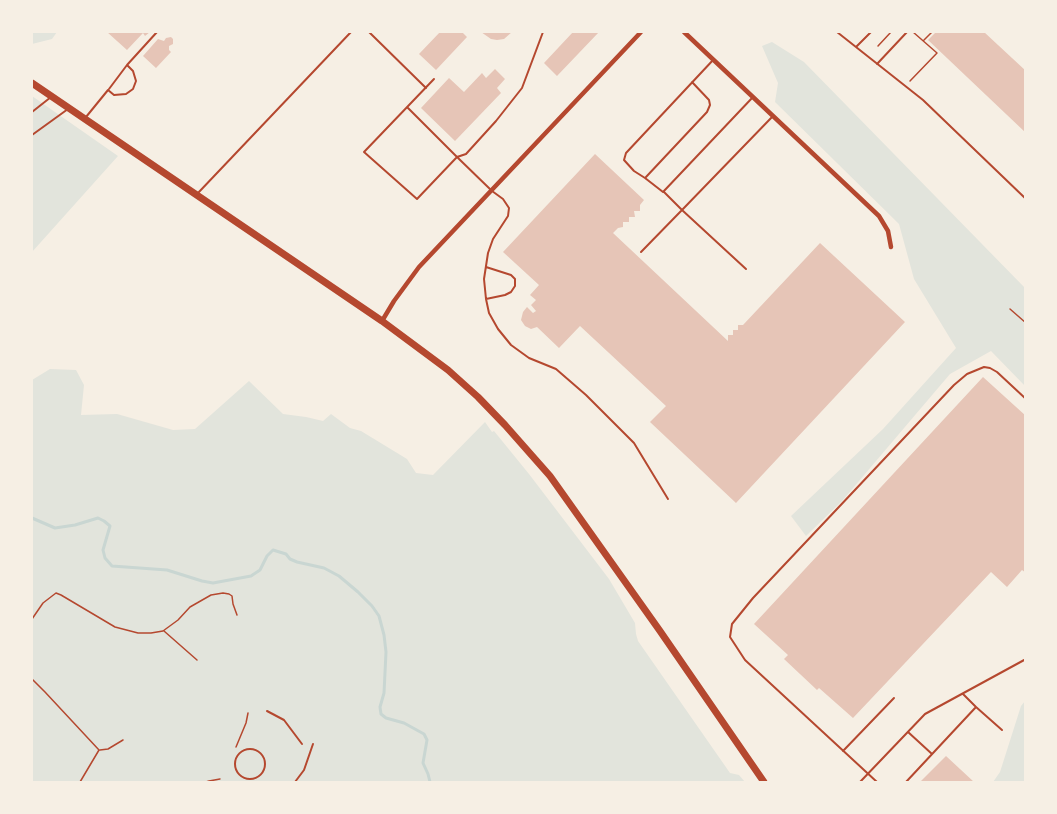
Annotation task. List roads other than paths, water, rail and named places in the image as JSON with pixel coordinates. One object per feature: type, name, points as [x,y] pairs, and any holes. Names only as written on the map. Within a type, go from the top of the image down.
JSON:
[{"type":"main road","points":[[32,84],[382,321],[427,353],[463,383],[506,425],[539,463],[617,569],[764,783]]},
{"type":"street","points":[[382,321],[419,267],[641,32]]},
{"type":"street","points":[[684,32],[879,216],[888,231],[891,247]]},
{"type":"lane","points":[[84,119],[157,32]]},
{"type":"lane","points":[[196,195],[351,32]]},
{"type":"lane","points":[[369,32],[426,88]]},
{"type":"lane","points":[[434,79],[364,152],[417,199],[457,157],[466,154],[522,88],[543,32]]},
{"type":"lane","points":[[837,32],[923,100],[1026,199]]},
{"type":"lane","points":[[856,47],[871,32]]},
{"type":"lane","points":[[877,64],[907,32]]},
{"type":"lane","points":[[714,59],[626,153],[624,159],[627,165],[663,192],[746,270]]},
{"type":"lane","points":[[108,90],[114,95],[126,94],[133,88],[136,81],[133,71],[127,65]]},
{"type":"lane","points":[[645,178],[707,112],[710,105],[709,100],[692,82]]},
{"type":"lane","points":[[32,112],[51,96]]},
{"type":"lane","points":[[663,192],[753,97]]},
{"type":"lane","points":[[407,107],[492,191],[503,199],[509,208],[508,216],[493,239],[485,266],[486,299],[489,313],[498,329],[511,345],[529,358],[556,369],[634,443],[668,499]]},
{"type":"lane","points":[[32,135],[69,109]]},
{"type":"lane","points":[[641,252],[774,116]]},
{"type":"lane","points":[[485,266],[511,275],[515,279],[515,286],[511,292],[486,299]]},
{"type":"lane","points":[[877,783],[745,660],[730,637],[732,624],[753,598],[966,374],[984,367],[990,368],[1026,399]]},
{"type":"lane","points":[[860,783],[925,714],[1026,659]]},
{"type":"lane","points":[[963,693],[1002,730]]},
{"type":"lane","points":[[843,751],[894,698]]},
{"type":"lane","points":[[906,783],[976,707]]},
{"type":"lane","points":[[267,711],[284,720],[302,744]]},
{"type":"lane","points":[[908,732],[932,754]]},
{"type":"lane","points":[[295,783],[304,770],[313,744]]},
{"type":"lane","points":[[250,749],[263,756],[266,766],[261,775],[247,780],[239,775],[235,766],[237,756],[250,749]]},
{"type":"waterway","points":[[32,518],[55,528],[98,518],[104,521],[110,526],[103,550],[105,558],[112,566],[167,570],[213,583],[251,576],[260,570],[273,550],[286,554],[297,562],[324,568],[339,576],[358,592],[379,616],[386,652],[381,714],[424,734],[427,740],[423,763],[430,782]]}]
